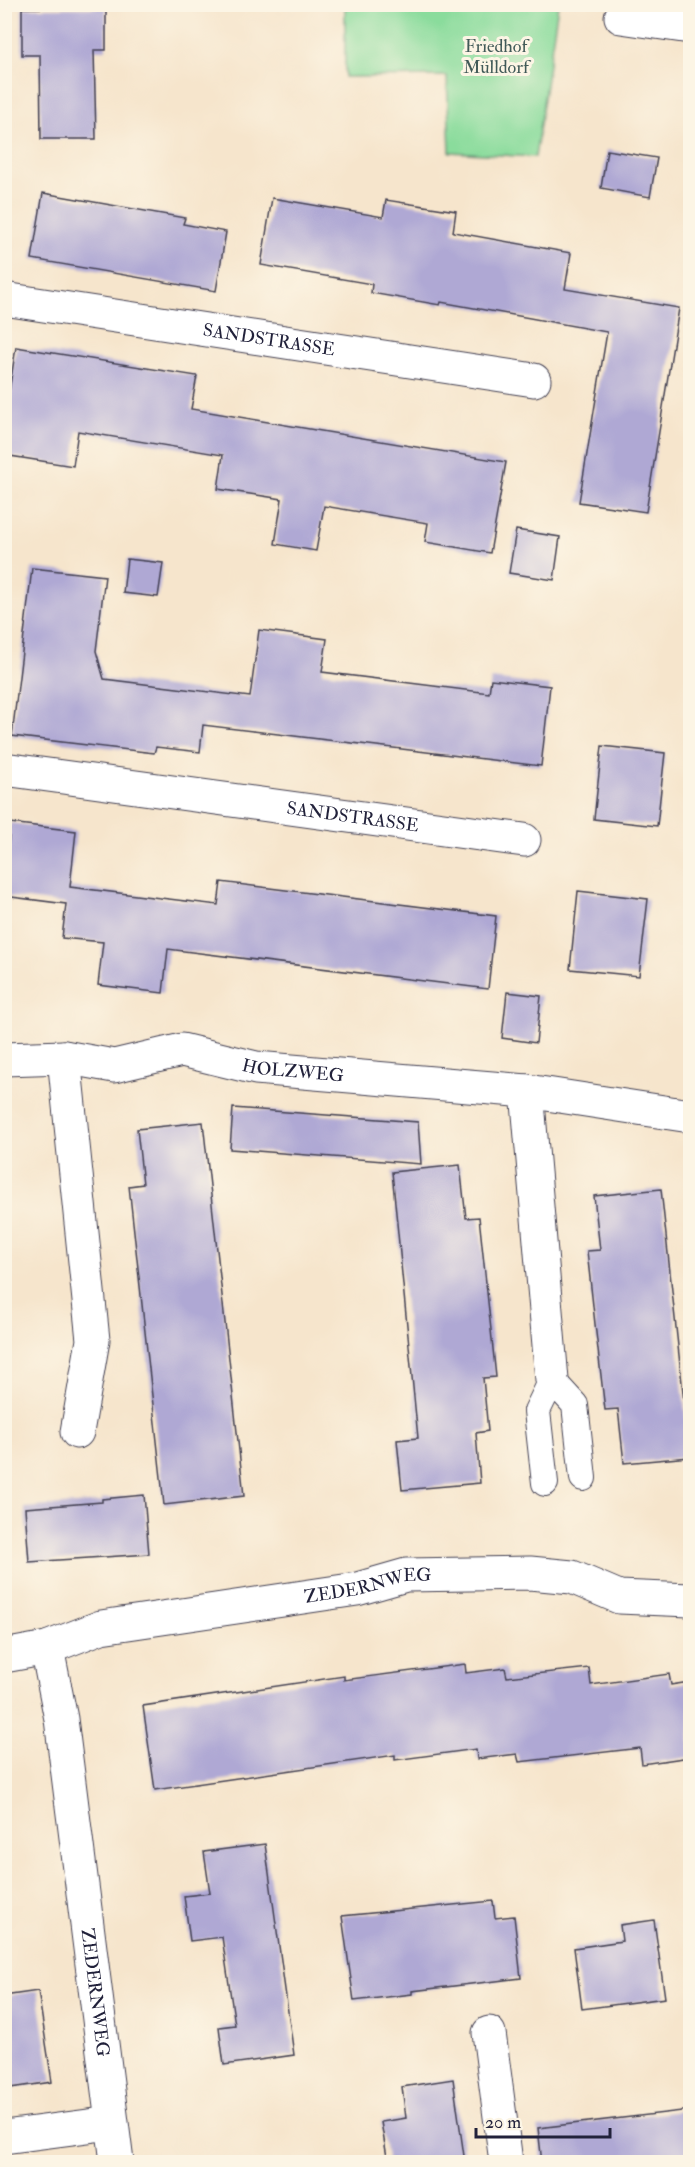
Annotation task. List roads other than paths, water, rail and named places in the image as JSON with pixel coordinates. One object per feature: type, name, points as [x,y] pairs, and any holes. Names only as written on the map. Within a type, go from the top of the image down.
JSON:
[{"type":"street","points":[[621,17],[690,27]]},
{"type":"street","name":"SANDSTRASSE","points":[[4,299],[534,380]]},
{"type":"street","name":"SANDSTRASSE","points":[[4,769],[524,840]]},
{"type":"street","name":"HOLZWEG","points":[[4,1059],[64,1057],[114,1066],[182,1050],[256,1068],[527,1090],[690,1116]]},
{"type":"street","points":[[64,1057],[93,1340],[77,1432]]},
{"type":"street","points":[[527,1090],[552,1380]]},
{"type":"street","name":"ZEDERNWEG","points":[[4,1656],[47,1648],[101,1627],[357,1589],[406,1575],[530,1573],[572,1577],[619,1597],[690,1600]]},
{"type":"street","name":"ZEDERNWEG","points":[[47,1648],[61,1719],[117,2163]]},
{"type":"street","points":[[489,2033],[506,2163]]},
{"type":"street","points":[[4,2137],[111,2123]]},
{"type":"lane","points":[[545,1483],[537,1411],[552,1380],[575,1405],[583,1478]]},
{"type":"park label","name":"Friedhof Mülldorf","points":[[496,56]]}]
